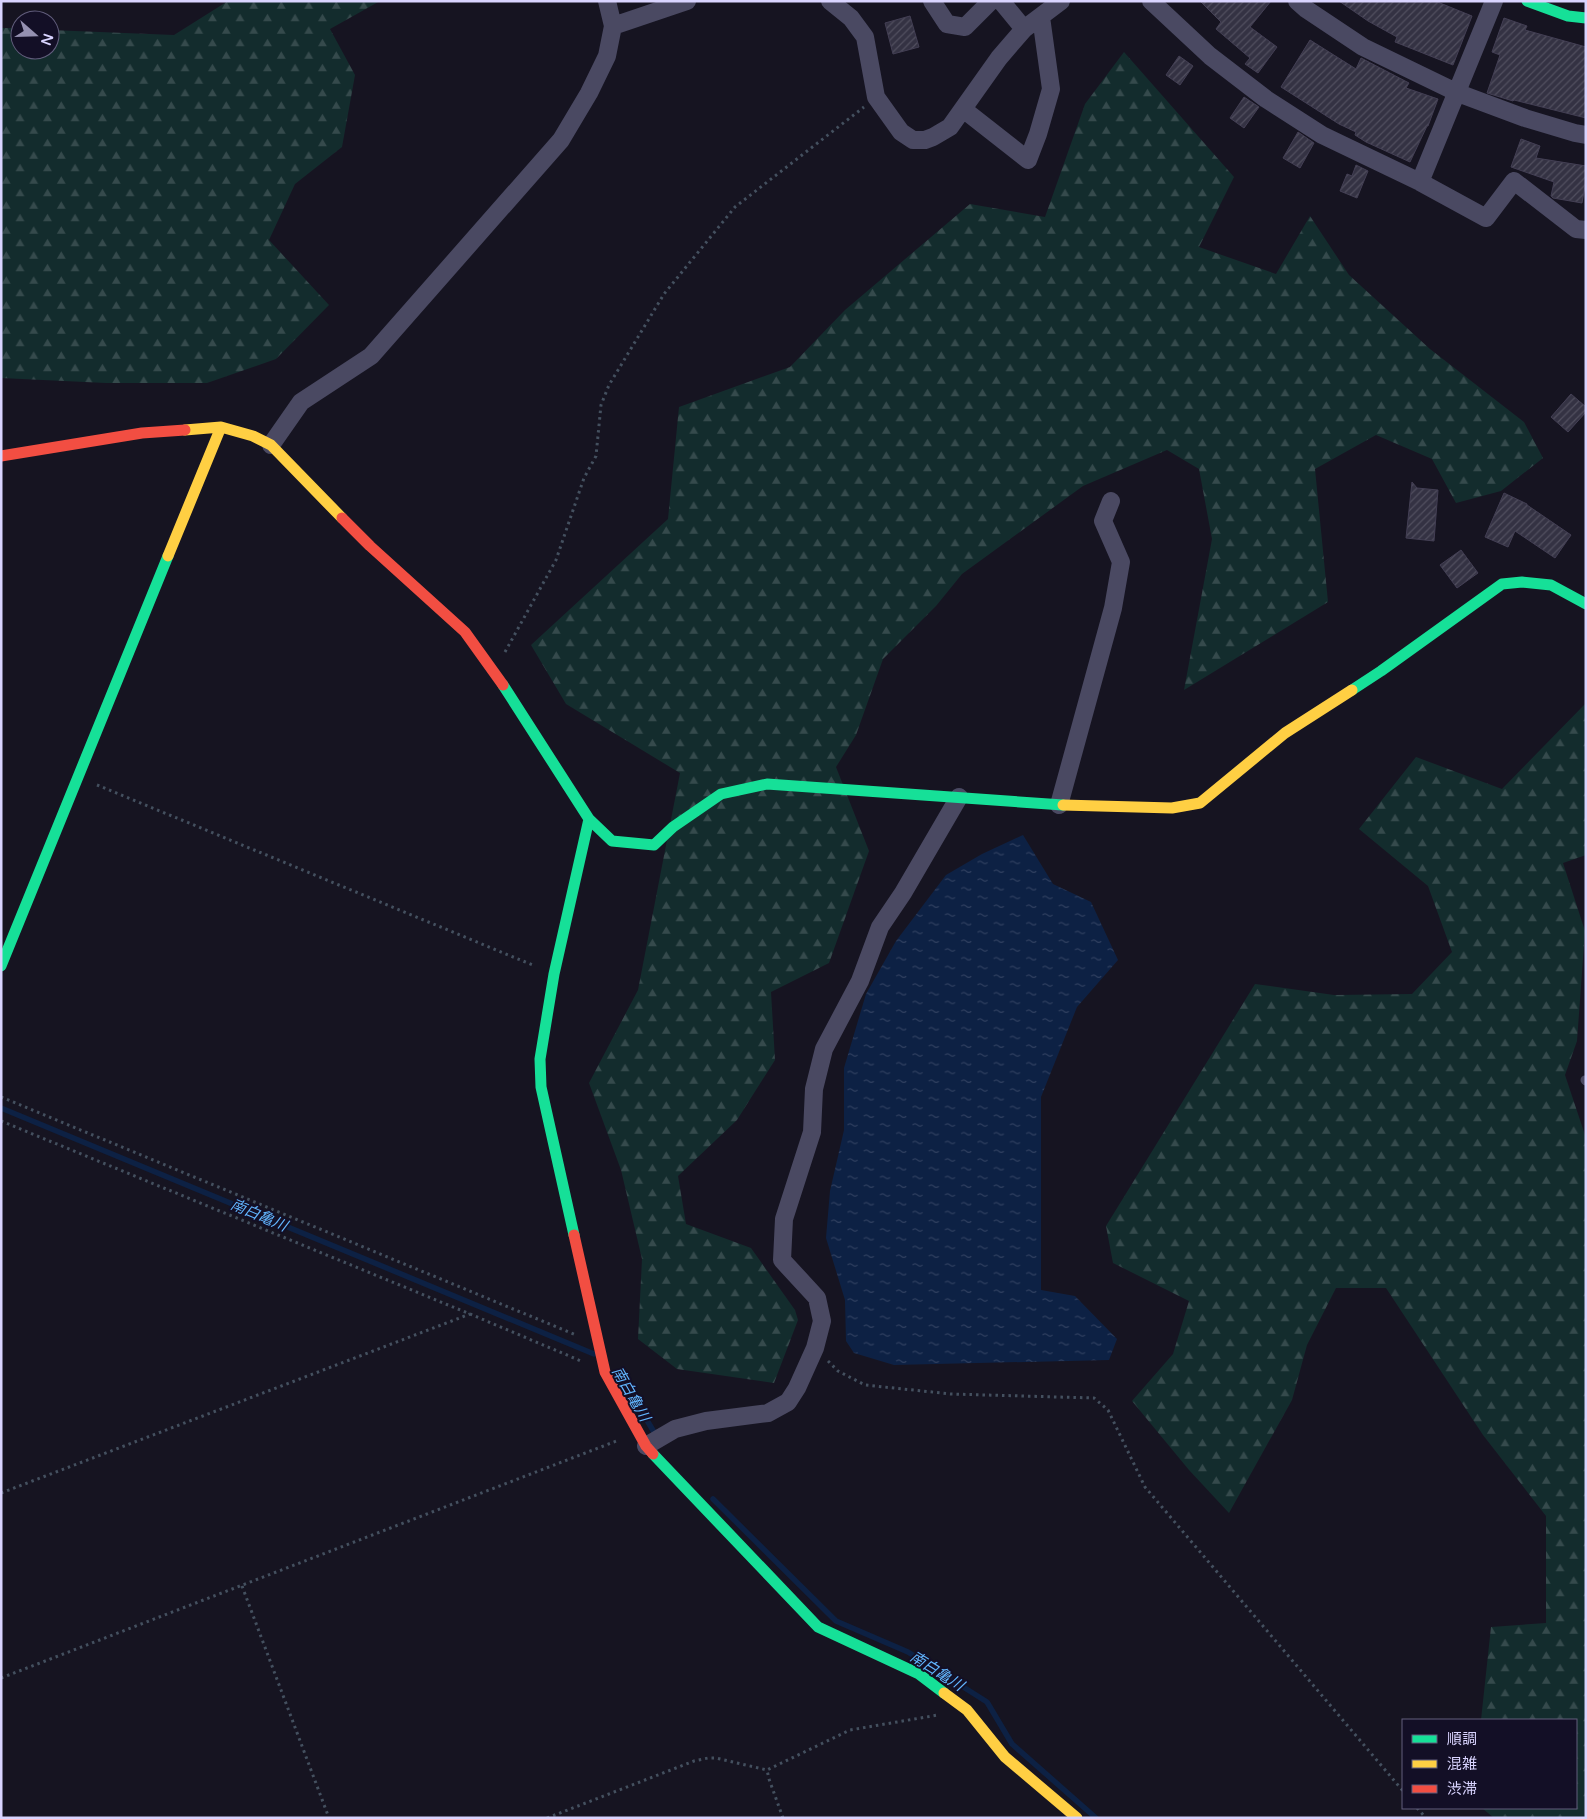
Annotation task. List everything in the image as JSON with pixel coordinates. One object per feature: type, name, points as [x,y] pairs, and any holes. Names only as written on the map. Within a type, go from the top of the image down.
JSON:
[{"type":"street","points":[[271,445],[301,402],[371,356],[561,140],[588,93],[606,56],[613,26],[607,1]]},
{"type":"street","points":[[613,26],[687,1]]},
{"type":"street","points":[[830,1],[850,18],[865,36],[876,97],[901,132],[913,140],[925,140],[950,128],[998,58],[1024,29],[1061,1]]},
{"type":"street","points":[[932,1],[947,24],[965,27],[991,1]]},
{"type":"street","points":[[1001,1],[1024,29]]},
{"type":"street","points":[[1151,1],[1210,56],[1266,99],[1322,135],[1420,182],[1486,218],[1514,181],[1576,229],[1586,230]]},
{"type":"street","points":[[1297,1],[1363,47],[1458,93],[1525,118],[1586,135]]},
{"type":"street","points":[[1420,182],[1494,1]]},
{"type":"street","points":[[1527,1],[1568,16],[1586,18]]},
{"type":"street","points":[[963,109],[1028,160],[1052,89],[1041,17]]},
{"type":"street","points":[[1,966],[221,427]]},
{"type":"street","points":[[1,456],[142,433],[221,427],[253,436],[271,445],[370,546],[465,632],[513,699],[589,819],[612,841],[654,845],[673,827],[720,794],[767,784],[1059,806],[1172,808],[1200,803],[1285,734],[1381,671],[1502,584],[1522,582],[1552,585],[1586,604]]},
{"type":"street","points":[[1059,806],[1113,608],[1120,562],[1103,521],[1111,501]]},
{"type":"street","points":[[642,1440],[663,1436],[675,1429],[706,1421],[768,1413],[788,1402],[797,1388],[815,1348],[822,1321],[817,1298],[782,1260],[784,1219],[812,1132],[814,1089],[824,1049],[860,982],[880,927],[903,893],[959,797]]},
{"type":"street","points":[[589,819],[554,974],[540,1060],[541,1086],[605,1372],[642,1440],[818,1627],[919,1674],[967,1710],[1005,1756],[1077,1818]]},
{"type":"path","points":[[494,672],[556,560],[584,478],[596,456],[601,405],[609,385],[664,294],[735,207],[876,97]]},
{"type":"path","points":[[78,778],[554,974]]},
{"type":"path","points":[[1,1097],[598,1344]]},
{"type":"path","points":[[1,1121],[470,1314],[605,1372]]},
{"type":"path","points":[[1,1493],[470,1314]]},
{"type":"path","points":[[815,1348],[838,1371],[865,1385],[951,1394],[1094,1398],[1108,1410],[1145,1487],[1402,1791]]},
{"type":"path","points":[[1,1678],[242,1586],[642,1440]]},
{"type":"path","points":[[242,1586],[329,1818]]},
{"type":"path","points":[[547,1818],[694,1761],[708,1758],[767,1770],[850,1730],[967,1710]]},
{"type":"path","points":[[767,1770],[783,1818]]},
{"type":"green space","points":[[228,1],[380,1],[330,29],[355,75],[342,147],[295,184],[269,240],[329,305],[276,359],[207,383],[106,383],[1,378],[1,28],[10,28],[10,60],[60,60],[60,30],[174,35]]},
{"type":"green space","points":[[1124,52],[1234,177],[1199,247],[1276,274],[1310,216],[1349,275],[1430,349],[1524,422],[1543,458],[1501,491],[1456,503],[1432,459],[1376,435],[1315,469],[1328,602],[1184,690],[1212,539],[1199,469],[1167,450],[1083,486],[962,574],[936,606],[883,659],[856,735],[836,767],[869,851],[829,963],[771,992],[775,1060],[737,1120],[678,1176],[686,1224],[751,1248],[795,1310],[798,1320],[774,1383],[677,1369],[638,1339],[642,1259],[621,1170],[589,1083],[638,990],[680,773],[566,704],[531,645],[668,519],[679,407],[790,367],[845,310],[970,204],[1045,217],[1085,104]]},
{"type":"green space","points":[[1586,703],[1586,855],[1563,863],[1585,931],[1577,1041],[1565,1075],[1586,1138],[1586,1818],[1494,1818],[1483,1809],[1577,1809],[1577,1719],[1481,1719],[1491,1627],[1546,1623],[1546,1516],[1483,1435],[1386,1288],[1336,1288],[1307,1345],[1292,1400],[1229,1513],[1189,1470],[1132,1401],[1173,1354],[1189,1301],[1113,1263],[1106,1226],[1255,984],[1334,995],[1412,994],[1452,952],[1428,886],[1359,829],[1416,757],[1502,789]]},
{"type":"water","points":[[1023,835],[1053,884],[1091,902],[1118,960],[1077,1007],[1041,1097],[1041,1290],[1075,1296],[1117,1339],[1109,1360],[894,1365],[854,1353],[846,1341],[845,1300],[826,1238],[830,1191],[844,1130],[844,1068],[866,994],[896,941],[946,875],[982,854]]},
{"type":"building","points":[[1200,1],[1271,1],[1250,27],[1277,47],[1258,73],[1245,64],[1250,58],[1216,29],[1221,22]]},
{"type":"building","points":[[1339,1],[1435,1],[1472,16],[1453,65],[1395,42],[1397,37],[1368,21]]},
{"type":"building","points":[[910,16],[919,47],[893,54],[885,23]]},
{"type":"building","points":[[1504,18],[1527,26],[1525,30],[1586,47],[1586,118],[1487,93],[1500,55],[1492,52]]},
{"type":"building","points":[[1310,40],[1356,69],[1361,58],[1409,83],[1406,88],[1438,99],[1428,126],[1410,162],[1366,142],[1355,135],[1356,132],[1339,124],[1281,87]]},
{"type":"building","points":[[1179,56],[1193,66],[1180,85],[1166,75]]},
{"type":"building","points":[[1244,97],[1259,107],[1244,128],[1230,118]]},
{"type":"building","points":[[1298,132],[1314,143],[1300,168],[1283,158]]},
{"type":"building","points":[[1521,139],[1540,146],[1536,158],[1586,166],[1586,180],[1582,203],[1553,198],[1551,196],[1554,182],[1511,167]]},
{"type":"building","points":[[1356,165],[1368,171],[1357,198],[1340,191],[1347,174],[1352,176]]},
{"type":"building","points":[[1571,394],[1586,407],[1586,412],[1568,432],[1551,417]]},
{"type":"building","points":[[1412,482],[1417,488],[1438,490],[1434,541],[1406,538]]},
{"type":"building","points":[[1504,493],[1527,504],[1571,535],[1555,558],[1515,531],[1508,547],[1485,537]]},
{"type":"building","points":[[1461,550],[1478,573],[1457,588],[1440,565]]},
{"type":"waterway","name":"南白亀川","points":[[1,1108],[594,1354]]},
{"type":"waterway","name":"南白亀川","points":[[627,1387],[657,1437]]},
{"type":"waterway","name":"南白亀川","points":[[713,1499],[836,1621],[908,1652],[987,1702],[1012,1744],[1096,1818]]},
{"type":"traffic: fast","points":[[1527,1],[1568,16],[1586,18]]},
{"type":"traffic: fast","points":[[1,966],[168,556]]},
{"type":"traffic: fast","points":[[1352,690],[1502,584],[1522,582],[1551,585],[1586,604]]},
{"type":"traffic: fast","points":[[503,685],[589,819],[612,841],[654,845],[673,827],[721,794],[767,784],[1063,805]]},
{"type":"traffic: fast","points":[[574,1235],[541,1087],[540,1059],[554,974],[589,819]]},
{"type":"traffic: fast","points":[[653,1454],[818,1627],[919,1674],[944,1693]]},
{"type":"traffic: slow","points":[[185,430],[221,427],[253,436],[271,445],[342,518]]},
{"type":"traffic: slow","points":[[168,556],[221,427]]},
{"type":"traffic: slow","points":[[1063,805],[1172,808],[1200,803],[1285,733],[1352,690]]},
{"type":"traffic: slow","points":[[944,1693],[967,1710],[1005,1757],[1077,1818]]},
{"type":"traffic: jam","points":[[1,456],[142,433],[185,430]]},
{"type":"traffic: jam","points":[[342,518],[370,546],[465,632],[503,685]]},
{"type":"traffic: jam","points":[[574,1235],[605,1372],[646,1446],[653,1454]]}]
